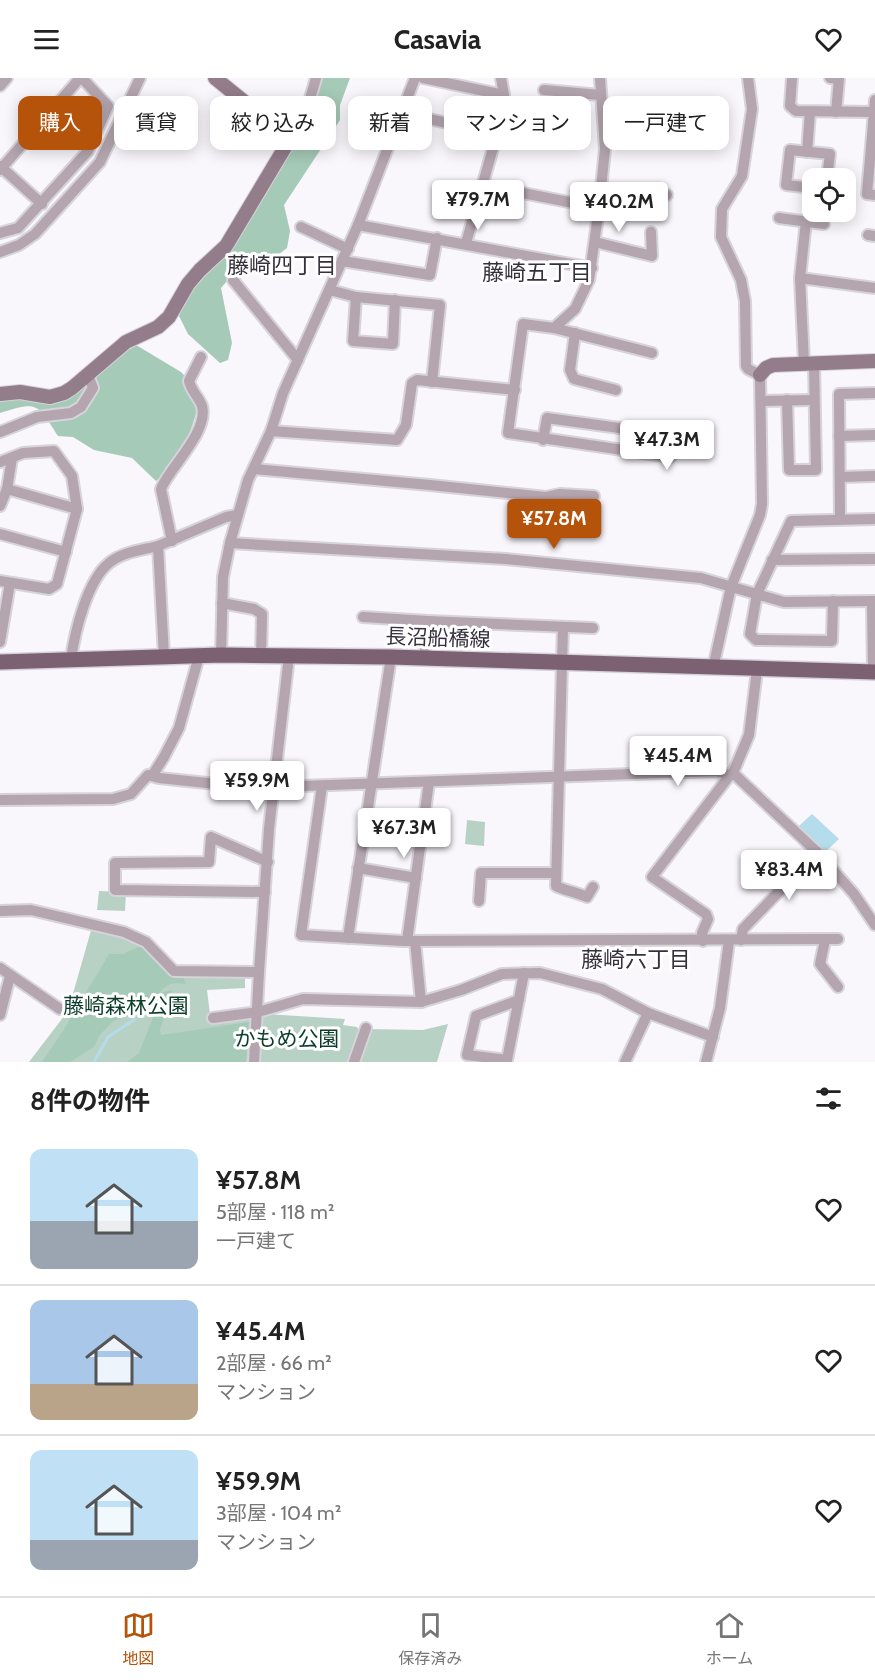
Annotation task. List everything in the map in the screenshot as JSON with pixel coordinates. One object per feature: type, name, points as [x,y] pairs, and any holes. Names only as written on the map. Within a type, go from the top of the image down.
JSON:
[{"type":"main road","name":"長沼船橋線","points":[[0,662],[221,655],[391,657],[874,672]]},
{"type":"street","points":[[0,86],[7,78]]},
{"type":"street","points":[[0,233],[18,228],[42,204],[87,151],[108,106],[81,78],[1,168],[42,204]]},
{"type":"street","points":[[0,252],[19,246],[35,234],[100,162],[140,78]]},
{"type":"street","points":[[215,78],[237,96]]},
{"type":"street","points":[[310,96],[316,78]]},
{"type":"street","points":[[408,96],[415,78]]},
{"type":"street","points":[[423,78],[504,95],[501,78]]},
{"type":"street","points":[[554,328],[575,309],[589,280],[592,268],[605,149],[600,78]]},
{"type":"street","points":[[748,78],[752,109],[742,176],[722,209],[721,237],[741,280],[745,301],[746,366],[760,375]]},
{"type":"street","points":[[792,78],[790,106],[796,111],[874,112]]},
{"type":"street","points":[[830,78],[839,79],[836,112]]},
{"type":"street","points":[[544,90],[600,94]]},
{"type":"street","points":[[875,100],[867,194],[875,195]]},
{"type":"street","points":[[807,152],[810,112]]},
{"type":"street","points":[[0,394],[20,392],[50,397],[72,388],[126,342],[158,327],[169,317],[188,284],[226,246],[283,150]]},
{"type":"street","points":[[221,655],[223,577],[237,514],[271,431],[283,393],[348,249],[387,150]]},
{"type":"street","points":[[466,243],[493,150]]},
{"type":"street","points":[[802,187],[786,185],[790,150],[830,154],[828,168]]},
{"type":"street","points":[[483,185],[599,208]]},
{"type":"street","points":[[602,188],[667,195]]},
{"type":"street","points":[[779,219],[802,221]]},
{"type":"street","points":[[787,400],[789,470],[816,470],[814,400],[800,278],[806,222]]},
{"type":"street","points":[[812,222],[824,224]]},
{"type":"street","points":[[358,225],[466,243],[592,268]]},
{"type":"street","points":[[301,227],[348,249]]},
{"type":"street","points":[[595,242],[652,256],[651,232]]},
{"type":"street","points":[[342,261],[430,274],[437,238]]},
{"type":"street","points":[[800,278],[875,288]]},
{"type":"street","points":[[233,280],[298,360]]},
{"type":"street","points":[[330,290],[356,297],[440,305],[432,382]]},
{"type":"street","points":[[356,297],[354,341],[393,344],[395,300]]},
{"type":"street","points":[[543,440],[546,418],[670,435],[679,447],[670,457],[543,440],[508,433],[523,324],[554,328],[652,353]]},
{"type":"street","points":[[575,333],[570,370],[574,379],[616,390]]},
{"type":"street","points":[[172,541],[161,489],[186,452],[201,417],[201,405],[189,381],[201,357]]},
{"type":"street","points":[[713,668],[731,587],[760,515],[762,504],[760,375],[766,368],[773,365],[875,361]]},
{"type":"street","points":[[0,432],[37,417],[71,413],[81,407],[93,388],[88,375]]},
{"type":"street","points":[[271,431],[397,440],[406,425],[412,382],[417,380],[515,390]]},
{"type":"street","points":[[840,519],[839,394],[875,393]]},
{"type":"street","points":[[761,401],[814,400]]},
{"type":"street","points":[[839,436],[875,435]]},
{"type":"street","points":[[0,462],[23,453],[54,451],[72,476],[77,508],[57,584],[49,589],[5,582],[0,642]]},
{"type":"street","points":[[0,506],[7,489],[12,458]]},
{"type":"street","points":[[254,470],[430,484],[546,497],[560,494],[594,496]]},
{"type":"street","points":[[840,477],[875,476]]},
{"type":"street","points":[[7,489],[77,508]]},
{"type":"street","points":[[71,658],[81,613],[100,574],[109,562],[124,554],[172,541],[237,514]]},
{"type":"street","points":[[833,601],[832,641],[756,640],[750,634],[757,594],[791,521],[875,519]]},
{"type":"street","points":[[0,534],[66,552]]},
{"type":"street","points":[[230,543],[506,559],[701,578],[784,602],[873,601],[874,672]]},
{"type":"street","points":[[158,546],[164,656]]},
{"type":"street","points":[[772,560],[875,559]]},
{"type":"street","points":[[222,603],[254,609],[262,614],[261,656]]},
{"type":"street","points":[[363,617],[593,628]]},
{"type":"street","points":[[424,659],[428,621]]},
{"type":"street","points":[[563,627],[556,886],[570,893],[576,892],[587,897],[592,887]]},
{"type":"street","points":[[152,776],[179,728],[199,656]]},
{"type":"street","points":[[254,1062],[265,892],[289,656]]},
{"type":"street","points":[[348,938],[391,657]]},
{"type":"street","points":[[703,941],[702,933],[708,919],[706,914],[652,877],[731,774],[749,735],[757,670]]},
{"type":"street","points":[[0,800],[113,799],[131,794],[148,775],[274,789],[716,771],[731,774],[817,852],[854,894],[875,925]]},
{"type":"street","points":[[421,1002],[411,941],[416,878],[429,782]]},
{"type":"street","points":[[322,786],[301,935],[411,941],[838,939]]},
{"type":"street","points":[[265,892],[115,890],[115,863],[209,862],[211,837],[268,862]]},
{"type":"street","points":[[741,940],[743,929],[817,852]]},
{"type":"street","points":[[358,868],[416,878]]},
{"type":"street","points":[[479,901],[481,873],[555,873]]},
{"type":"street","points":[[0,911],[31,910],[124,932],[146,942],[174,970],[259,972]]},
{"type":"street","points":[[825,939],[820,964],[838,987]]},
{"type":"street","points":[[706,1062],[720,1008],[729,941]]},
{"type":"street","points":[[0,968],[60,1009]]},
{"type":"street","points":[[519,1000],[476,1016],[466,1055],[490,1060],[507,1060],[519,1000],[524,973]]},
{"type":"street","points":[[213,1018],[258,1012],[303,999],[421,1002],[502,974],[540,973],[602,989],[648,1013],[713,1037]]},
{"type":"street","points":[[0,1015],[10,976]]},
{"type":"street","points":[[626,1062],[648,1013]]},
{"type":"street","points":[[354,1062],[366,1028]]},
{"type":"green space","points":[[322,78],[350,78],[340,105],[340,120],[336,126],[336,96],[316,96]]},
{"type":"green space","points":[[286,150],[320,150],[284,205],[290,231],[287,248],[270,261],[233,274],[221,288],[232,343],[228,360],[220,363],[188,334],[179,316],[184,297]]},
{"type":"green space","points":[[136,345],[181,372],[201,393],[186,442],[173,463],[156,481],[132,458],[94,450],[73,437],[58,436],[45,417],[35,408],[22,407],[0,413],[0,398],[25,396],[52,401]]},
{"type":"green space","points":[[467,820],[485,822],[484,846],[465,844]]},
{"type":"green space","points":[[99,891],[126,892],[125,911],[97,910]]},
{"type":"green space","name":"藤崎森林公園","points":[[92,927],[146,944],[175,973],[245,978],[245,988],[207,990],[211,1023],[254,1018],[252,1062],[29,1062],[68,1011]]},
{"type":"green space","points":[[143,945],[164,969],[183,977],[186,984],[174,983],[166,986],[153,1002],[144,1003],[132,1014],[113,1021],[99,1036],[94,1047],[70,1062],[42,1062],[109,954],[123,954]]},
{"type":"green space","points":[[172,990],[160,1030],[161,1035],[249,1022],[246,1062],[127,1062],[139,1053],[163,992]]},
{"type":"green space","name":"かもめ公園","points":[[266,1014],[345,1019],[343,1025],[357,1027],[361,1035],[352,1062],[257,1062],[260,1017]]},
{"type":"green space","points":[[448,1024],[437,1062],[357,1062],[368,1029],[423,1030]]},
{"type":"water","points":[[812,814],[839,839],[825,852],[799,826]]},
{"type":"waterway","points":[[94,1062],[108,1037],[135,1019]]},
{"type":"district","name":"藤崎四丁目","points":[[282,265]]},
{"type":"district","name":"藤崎五丁目","points":[[537,272]]},
{"type":"district","name":"藤崎六丁目","points":[[636,959]]}]
